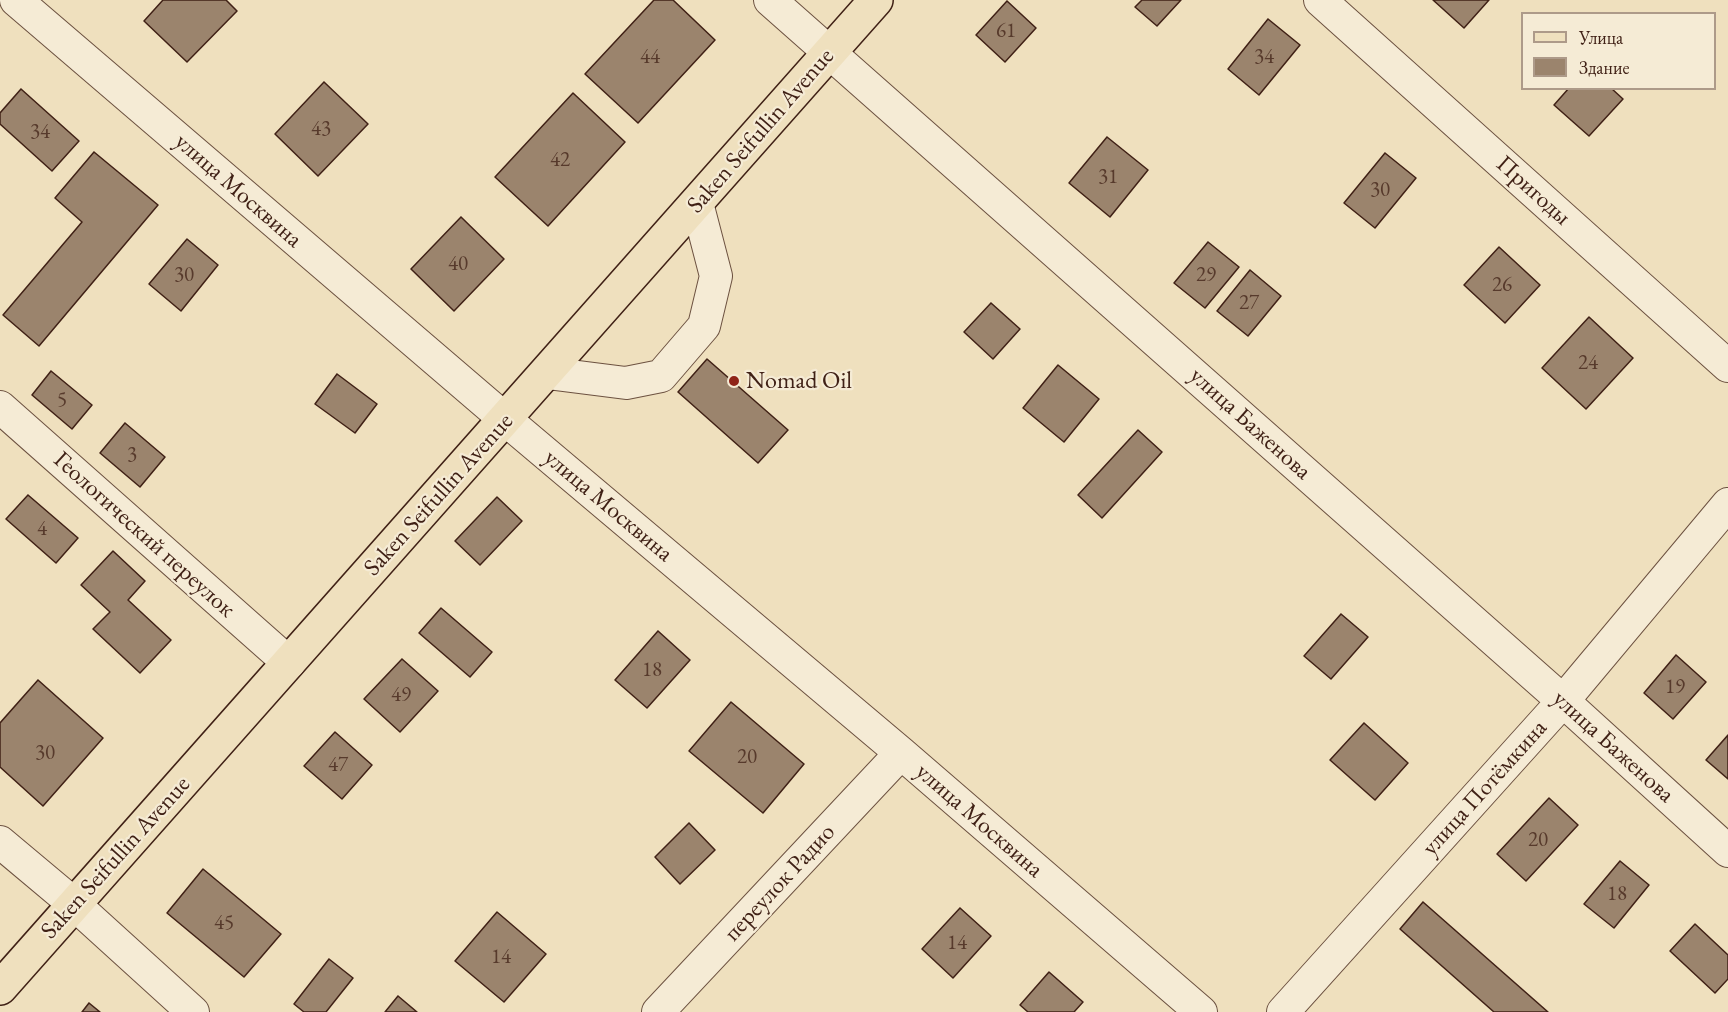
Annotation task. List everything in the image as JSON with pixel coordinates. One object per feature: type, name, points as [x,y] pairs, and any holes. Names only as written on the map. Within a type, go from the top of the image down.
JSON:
[{"type":"main road","name":"Saken Seifullin Avenue","points":[[0,988],[876,0]]},
{"type":"street","name":"улица Москвина","points":[[16,0],[506,420],[901,753],[1201,1012]]},
{"type":"street","name":"улица Баженова","points":[[770,0],[1563,701],[1728,851]]},
{"type":"street","name":"Пригоды","points":[[1336,5],[1728,366]]},
{"type":"street","points":[[547,373],[626,383],[662,376],[704,326],[716,276],[697,203]]},
{"type":"street","name":"Геологический переулок","points":[[0,407],[289,663]]},
{"type":"street","name":"улица Потёмкина","points":[[1283,1012],[1563,701],[1728,504]]},
{"type":"street","name":"переулок Радио","points":[[658,1012],[901,753]]},
{"type":"street","points":[[0,842],[74,904],[193,1012]]},
{"type":"building","points":[[163,0],[226,0],[237,11],[187,62],[144,21]]},
{"type":"building","points":[[654,0],[673,0],[715,40],[638,123],[585,74]]},
{"type":"building","points":[[1142,0],[1181,0],[1157,26],[1135,7]]},
{"type":"building","points":[[1433,0],[1489,0],[1464,28]]},
{"type":"building","points":[[1007,1],[1036,28],[1005,62],[976,35]]},
{"type":"building","points":[[1268,19],[1300,45],[1259,95],[1228,69]]},
{"type":"building","points":[[324,82],[368,124],[318,176],[275,134]]},
{"type":"building","points":[[21,89],[79,141],[52,171],[0,124],[0,113]]},
{"type":"building","points":[[1567,90],[1613,90],[1623,99],[1589,136],[1554,105]]},
{"type":"building","points":[[573,93],[625,142],[548,226],[495,177]]},
{"type":"building","points":[[1107,137],[1148,170],[1110,217],[1069,183]]},
{"type":"building","points":[[94,152],[158,205],[39,346],[3,315],[82,222],[55,198]]},
{"type":"building","points":[[1385,153],[1416,178],[1375,228],[1344,203]]},
{"type":"building","points":[[461,217],[504,259],[454,311],[411,269]]},
{"type":"building","points":[[187,239],[218,265],[181,311],[149,284]]},
{"type":"building","points":[[1208,242],[1239,267],[1205,308],[1174,283]]},
{"type":"building","points":[[1499,247],[1540,285],[1505,323],[1464,285]]},
{"type":"building","points":[[1250,270],[1281,296],[1248,336],[1217,311]]},
{"type":"building","points":[[991,303],[1020,329],[993,359],[964,332]]},
{"type":"building","points":[[1589,317],[1633,358],[1586,409],[1542,368]]},
{"type":"building","points":[[707,359],[788,430],[758,463],[678,392]]},
{"type":"building","points":[[1058,365],[1099,399],[1064,442],[1023,408]]},
{"type":"building","points":[[51,371],[92,405],[72,429],[32,395]]},
{"type":"building","points":[[337,374],[377,404],[355,433],[315,404]]},
{"type":"building","points":[[125,423],[165,457],[140,487],[100,453]]},
{"type":"building","points":[[1138,430],[1162,452],[1102,518],[1078,495]]},
{"type":"building","points":[[28,495],[78,538],[56,563],[6,519]]},
{"type":"building","points":[[497,497],[522,521],[480,565],[455,541]]},
{"type":"building","points":[[113,551],[145,581],[128,600],[171,640],[140,673],[93,629],[110,612],[81,585]]},
{"type":"building","points":[[441,608],[492,652],[470,677],[419,633]]},
{"type":"building","points":[[1341,614],[1368,637],[1331,679],[1304,656]]},
{"type":"building","points":[[658,631],[690,660],[647,708],[615,680]]},
{"type":"building","points":[[1676,655],[1706,682],[1673,719],[1644,693]]},
{"type":"building","points":[[402,659],[438,691],[400,732],[364,699]]},
{"type":"building","points":[[38,680],[103,738],[43,806],[0,767],[0,723]]},
{"type":"building","points":[[731,702],[804,764],[763,813],[689,751]]},
{"type":"building","points":[[1364,723],[1408,763],[1375,800],[1330,760]]},
{"type":"building","points":[[335,732],[372,765],[342,799],[304,766]]},
{"type":"building","points":[[1728,735],[1728,779],[1706,760]]},
{"type":"building","points":[[1549,798],[1578,825],[1526,881],[1497,854]]},
{"type":"building","points":[[689,823],[715,850],[680,884],[655,857]]},
{"type":"building","points":[[1620,861],[1649,885],[1614,928],[1584,904]]},
{"type":"building","points":[[203,869],[281,934],[244,977],[167,913]]},
{"type":"building","points":[[1423,902],[1548,1012],[1494,1012],[1400,929]]},
{"type":"building","points":[[960,908],[991,936],[953,978],[922,949]]},
{"type":"building","points":[[497,912],[546,954],[504,1002],[455,961]]},
{"type":"building","points":[[1695,924],[1728,955],[1728,979],[1715,993],[1670,951]]},
{"type":"building","points":[[329,959],[353,978],[326,1012],[304,1012],[294,1004]]},
{"type":"building","points":[[1049,972],[1083,1002],[1074,1012],[1028,1012],[1020,1005]]},
{"type":"building","points":[[398,996],[417,1012],[385,1012]]},
{"type":"building","points":[[89,1003],[100,1012],[82,1012]]},
{"type":"place","name":"Nomad Oil","points":[[734,381]]}]
